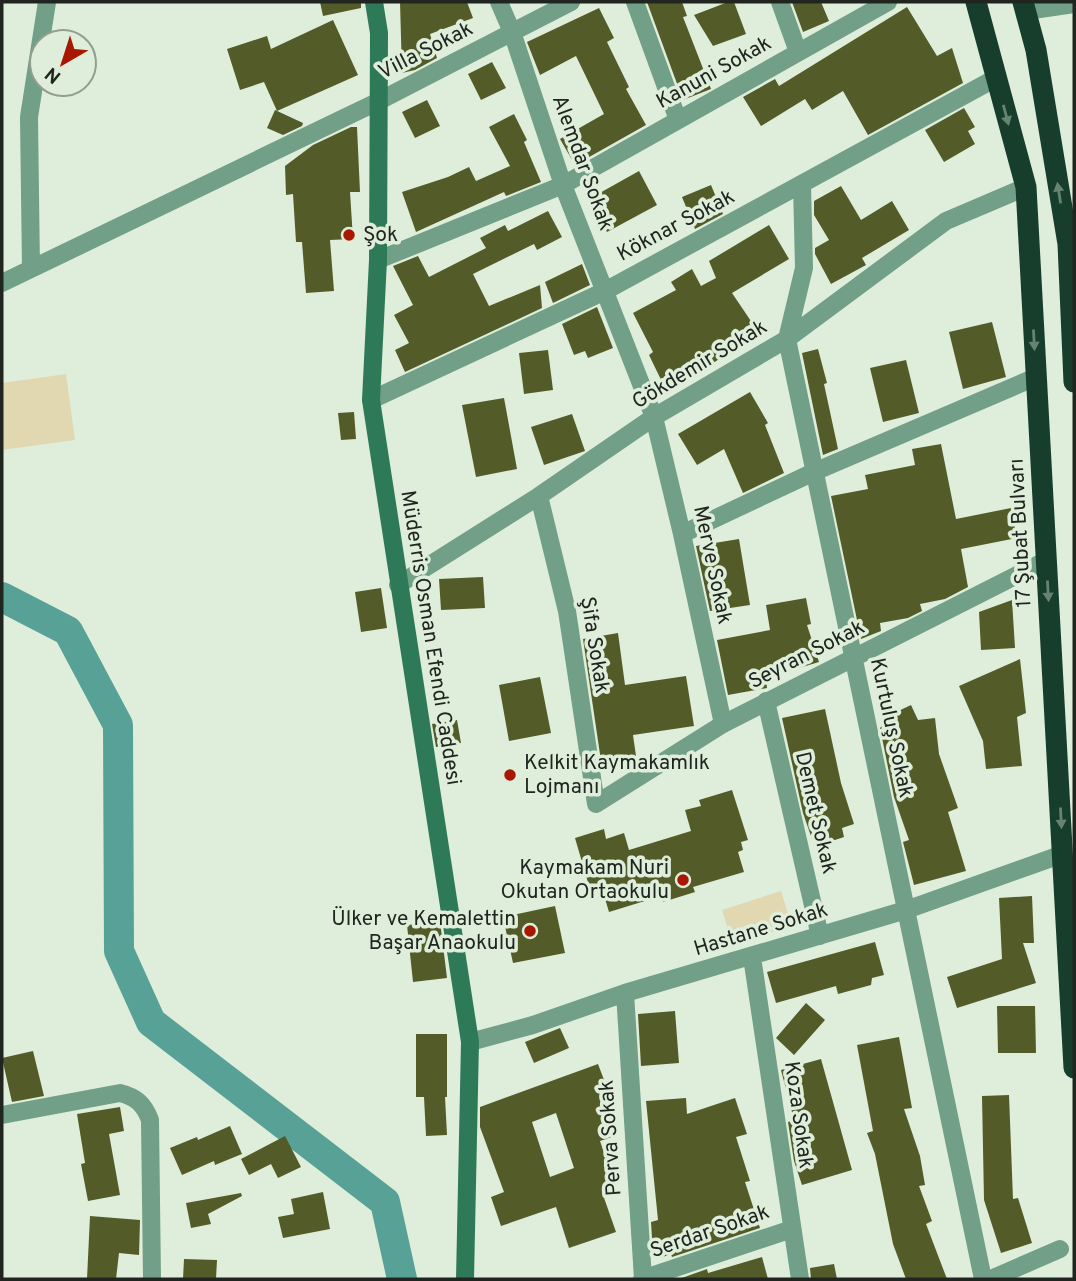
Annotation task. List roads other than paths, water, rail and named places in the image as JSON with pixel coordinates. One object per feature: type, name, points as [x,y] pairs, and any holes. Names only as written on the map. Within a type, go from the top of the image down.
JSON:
[{"type":"highway","name":"17 Şubat Bulvarı","points":[[976,2],[1026,187],[1074,1068]]},
{"type":"highway","points":[[1024,7],[1036,50],[1068,244],[1074,383]]},
{"type":"main road","name":"Müderris Osman Efendi Caddesi","points":[[376,3],[379,33],[378,260],[371,400],[470,1042],[465,1279]]},
{"type":"street","points":[[31,269],[29,117],[47,2]]},
{"type":"street","name":"Alemdar Sokak","points":[[499,2],[512,32],[563,185],[654,417]]},
{"type":"street","name":"Villa Sokak","points":[[2,283],[377,102],[571,2]]},
{"type":"street","points":[[635,2],[678,120]]},
{"type":"street","points":[[780,2],[798,52]]},
{"type":"street","name":"Kanuni Sokak","points":[[378,260],[563,185],[888,2]]},
{"type":"street","points":[[1024,7],[1074,5]]},
{"type":"street","name":"Köknar Sokak","points":[[371,400],[605,291],[996,78]]},
{"type":"street","name":"Kurtuluş Sokak","points":[[802,184],[804,268],[787,339],[983,1279]]},
{"type":"street","name":"Gökdemir Sokak","points":[[398,585],[540,496],[654,417],[787,339],[946,222],[1026,187]]},
{"type":"street","points":[[682,534],[814,472],[1036,377]]},
{"type":"street","name":"Merve Sokak","points":[[654,417],[723,724]]},
{"type":"street","name":"Şifa Sokak","points":[[540,496],[567,611],[596,804]]},
{"type":"street","name":"Seyran Sokak","points":[[596,804],[723,724],[1047,560]]},
{"type":"street","name":"Demet Sokak","points":[[766,701],[820,936]]},
{"type":"street","name":"Hastane Sokak","points":[[470,1042],[906,910],[1063,854]]},
{"type":"street","name":"Koza Sokak","points":[[752,957],[800,1279]]},
{"type":"street","name":"Perva Sokak","points":[[625,993],[643,1279]]},
{"type":"street","points":[[2,1115],[120,1093],[140,1101],[150,1120],[152,1279]]},
{"type":"street","name":"Serdar Sokak","points":[[643,1279],[792,1229]]},
{"type":"street","points":[[991,1279],[1060,1249]]},
{"type":"waterway","points":[[2,597],[68,631],[118,725],[119,951],[151,1022],[385,1202],[402,1279]]},
{"type":"place","name":"Şok","points":[[349,235]]},
{"type":"place","name":"Kelkit Kaymakamlık Lojmanı","points":[[510,775]]},
{"type":"place","name":"Kaymakam Nuri Okutan Ortaokulu","points":[[683,880]]},
{"type":"place","name":"Ülker ve Kemalettin Başar Anaokulu","points":[[530,931]]}]
